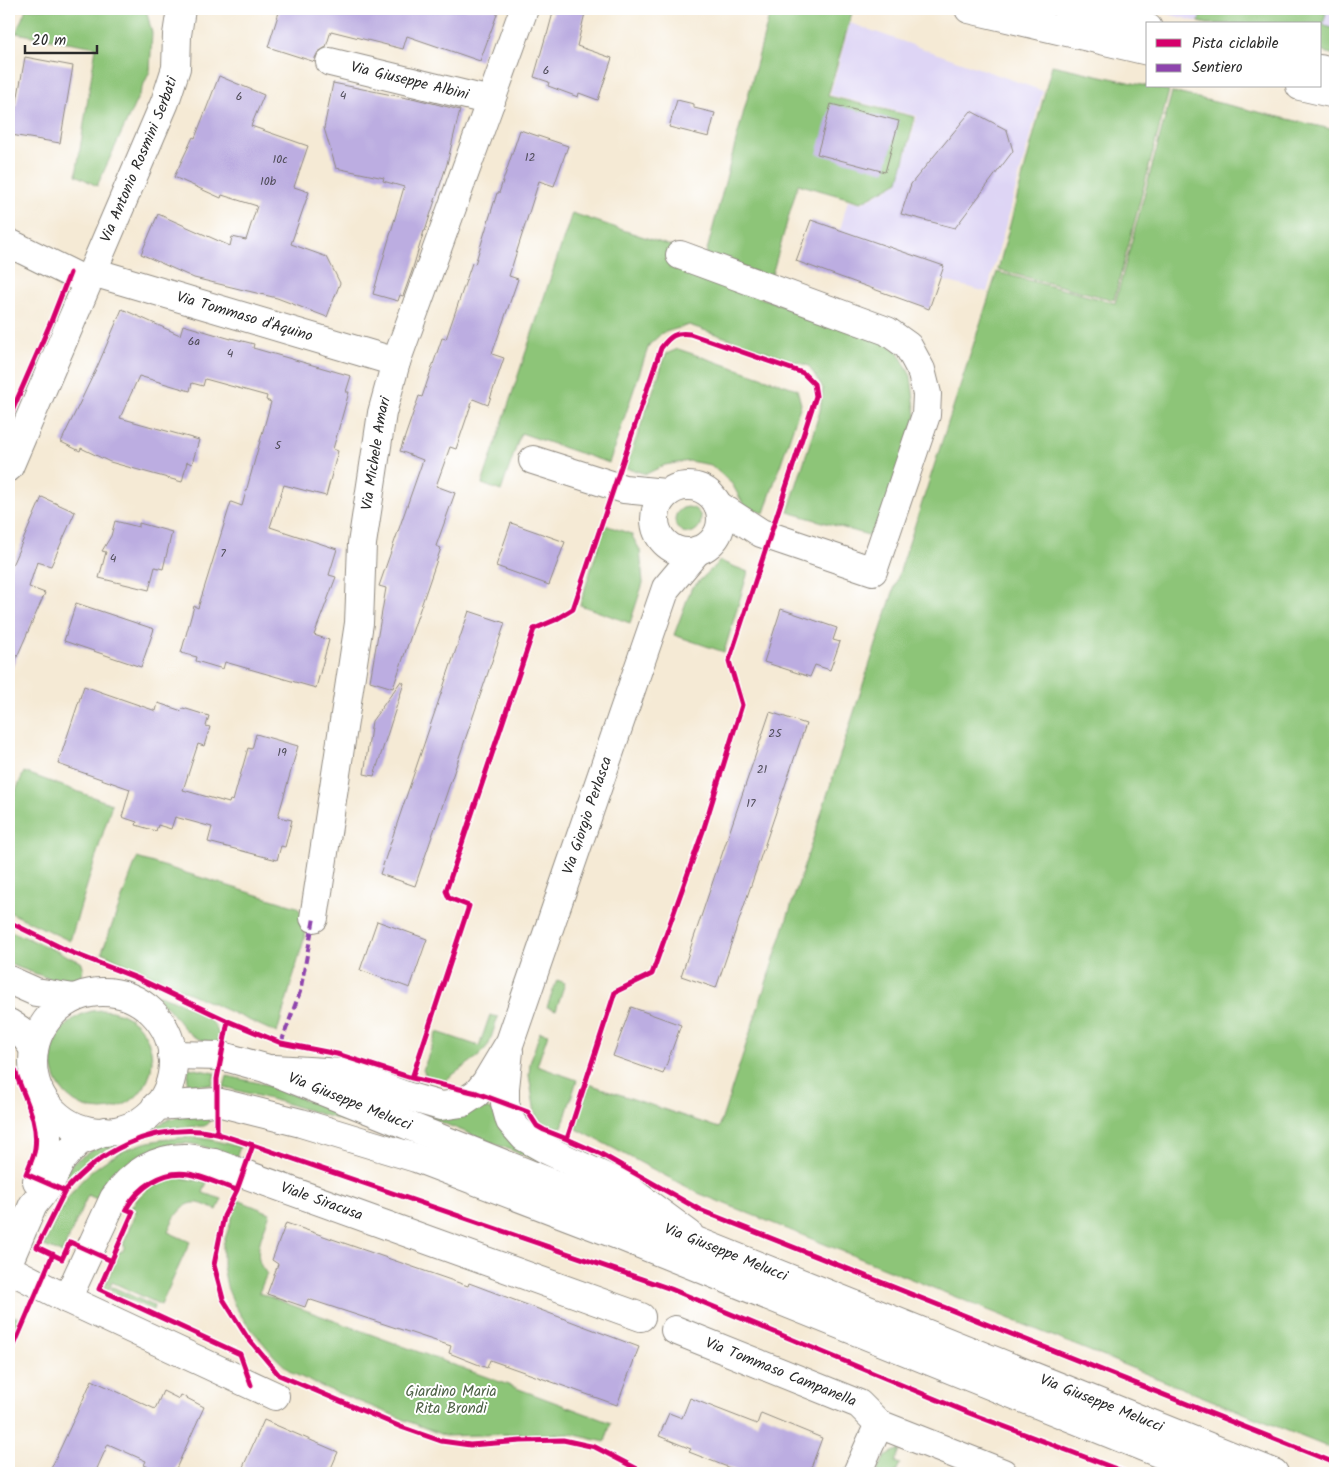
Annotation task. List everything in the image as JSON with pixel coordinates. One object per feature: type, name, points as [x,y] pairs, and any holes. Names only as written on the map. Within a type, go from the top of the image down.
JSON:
[{"type":"street","name":"Via Antonio Rosmini Serbati","points":[[9,467],[165,102],[176,68],[179,22],[170,9]]},
{"type":"street","name":"Via Michele Amari","points":[[314,918],[359,623],[362,544],[382,413],[396,362],[524,9]]},
{"type":"street","points":[[969,9],[1146,51]]},
{"type":"street","points":[[1066,9],[1146,28]]},
{"type":"street","name":"Via Giuseppe Albini","points":[[330,62],[491,101]]},
{"type":"street","points":[[1322,70],[1335,73]]},
{"type":"street","points":[[1309,88],[1335,94]]},
{"type":"street","points":[[9,243],[90,277]]},
{"type":"street","points":[[533,460],[624,489],[665,494],[675,487],[697,486],[708,492],[718,505],[761,533],[873,571],[926,414],[927,394],[921,370],[908,346],[887,331],[680,255]]},
{"type":"street","name":"Via Tommaso d'Aquino","points":[[90,277],[396,362]]},
{"type":"street","points":[[624,489],[657,529],[664,542],[673,549],[683,552],[706,544],[761,533]]},
{"type":"street","name":"Via Giorgio Perlasca","points":[[665,494],[658,502],[654,513],[666,588]]},
{"type":"street","name":"Via Giorgio Perlasca","points":[[265,1068],[343,1073],[406,1096],[441,1106],[462,1103],[477,1093],[486,1082],[510,1042],[666,588],[719,532],[721,521],[718,505]]},
{"type":"street","points":[[9,980],[36,992],[74,998]]},
{"type":"street","points":[[9,1261],[34,1205],[49,1185],[61,1160],[78,1142],[105,1132],[120,1129],[146,1116],[164,1095],[172,1069],[169,1040],[155,1015],[144,1005],[131,998],[117,993],[102,992],[74,998],[52,1014],[38,1036],[33,1061],[36,1084],[47,1125],[47,1155],[37,1180],[34,1205]]},
{"type":"street","points":[[9,1023],[20,1030],[34,1049]]},
{"type":"street","name":"Via Giorgio Perlasca","points":[[510,1042],[505,1088],[506,1102],[510,1121],[524,1137],[624,1186],[703,1243]]},
{"type":"street","name":"Via Giuseppe Melucci","points":[[172,1055],[222,1056],[265,1068],[1274,1473]]},
{"type":"street","points":[[36,1084],[42,1097],[63,1119],[76,1126],[105,1132]]},
{"type":"street","name":"Via Giuseppe Melucci","points":[[156,1106],[217,1102],[301,1122],[416,1158],[620,1236],[1208,1473]]},
{"type":"street","name":"Viale Siracusa","points":[[67,1300],[114,1198],[121,1189],[143,1169],[159,1162],[187,1158],[214,1163],[641,1317]]},
{"type":"street","points":[[9,1269],[67,1300],[275,1396]]},
{"type":"street","name":"Via Tommaso Campanella","points":[[675,1330],[859,1404],[879,1424],[1003,1473]]},
{"type":"street","points":[[857,1473],[879,1424]]},
{"type":"shaded area","points":[[1147,9],[1335,9],[1335,55],[1322,52],[1322,22],[1199,22]]},
{"type":"shaded area","points":[[850,23],[1043,91],[987,292],[834,252],[848,200],[862,203],[899,182],[917,116],[830,95]]},
{"type":"green space","points":[[26,9],[146,9],[152,33],[150,71],[97,186],[76,175],[96,47],[16,33]]},
{"type":"green space","points":[[771,9],[853,9],[828,96],[915,117],[899,181],[861,202],[798,184],[771,278],[706,254]]},
{"type":"green space","points":[[1202,9],[1308,9],[1326,13],[1323,25],[1335,29],[1335,55],[1322,52],[1322,22],[1199,22]]},
{"type":"green space","points":[[1052,65],[1146,86],[1146,88],[1169,91],[1114,300],[998,270]]},
{"type":"green space","points":[[1172,92],[1335,130],[1335,1450],[698,1193],[575,1128],[589,1084],[719,1128],[997,272],[1115,303]]},
{"type":"green space","points":[[572,213],[674,247],[669,267],[880,338],[898,352],[911,376],[916,416],[875,537],[788,512],[820,411],[823,388],[809,366],[689,325],[662,333],[649,345],[609,463],[521,433],[501,491],[482,484]]},
{"type":"green space","points":[[678,349],[797,389],[801,404],[764,513],[745,507],[732,484],[711,465],[689,461],[665,465],[646,474],[626,468],[666,354]]},
{"type":"green space","points":[[688,507],[697,511],[701,520],[697,529],[688,533],[679,529],[675,520],[679,511]]},
{"type":"green space","points":[[605,525],[631,534],[640,550],[643,583],[630,623],[580,605]]},
{"type":"green space","points":[[720,561],[748,572],[724,652],[674,635],[691,589]]},
{"type":"green space","points":[[24,772],[112,804],[70,941],[9,912],[9,806]]},
{"type":"green space","points":[[137,858],[297,907],[306,918],[305,936],[277,1033],[102,952]]},
{"type":"green space","points":[[9,930],[81,962],[83,966],[82,977],[78,981],[56,981],[9,964]]},
{"type":"green space","points":[[557,980],[565,983],[556,1010],[547,1007]]},
{"type":"green space","points":[[153,994],[175,1001],[206,1017],[214,1024],[219,1035],[217,1043],[196,1038],[182,1026],[168,1008]]},
{"type":"green space","points":[[102,1010],[121,1014],[137,1025],[148,1041],[152,1060],[148,1079],[137,1095],[121,1106],[102,1110],[83,1106],[67,1095],[56,1079],[52,1060],[56,1041],[67,1025],[83,1014]]},
{"type":"green space","points":[[490,1015],[498,1017],[489,1044],[479,1056],[444,1081],[427,1077],[423,1070],[437,1032],[479,1046]]},
{"type":"green space","points":[[540,1032],[548,1034],[537,1066],[577,1080],[562,1127],[546,1124],[539,1120],[535,1113],[529,1075],[530,1063]]},
{"type":"green space","points":[[189,1068],[215,1073],[212,1085],[187,1084]]},
{"type":"green space","points":[[227,1076],[264,1084],[387,1133],[224,1087]]},
{"type":"green space","points":[[395,1104],[476,1104],[498,1113],[576,1176]]},
{"type":"green space","points":[[189,1115],[211,1116],[211,1120],[204,1126],[165,1128],[131,1139],[107,1149],[70,1179],[63,1178],[73,1162],[104,1143],[131,1138],[170,1119]]},
{"type":"green space","points":[[194,1137],[240,1147],[236,1158],[192,1144],[164,1146],[136,1157],[114,1176],[105,1187],[99,1200],[88,1195],[62,1253],[44,1246],[58,1216],[75,1188],[103,1163],[125,1150],[148,1142]]},
{"type":"green space","points":[[180,1178],[207,1182],[203,1193],[222,1199],[217,1210],[198,1203],[187,1205],[178,1212],[172,1222],[168,1232],[190,1242],[161,1305],[112,1282],[109,1290],[104,1288],[120,1251],[122,1252],[125,1246],[123,1245],[136,1211],[131,1208],[140,1195],[151,1187],[164,1181]]},
{"type":"green space","name":"Giardino Maria Rita Brondi","points":[[238,1200],[270,1213],[259,1244],[259,1260],[267,1273],[259,1293],[611,1423],[605,1442],[571,1434],[445,1436],[292,1373],[275,1357],[246,1323],[235,1306],[227,1287],[223,1266],[223,1245]]},
{"type":"green space","points":[[112,1287],[154,1306],[153,1310],[111,1291]]},
{"type":"green space","points":[[14,1316],[22,1319],[9,1349],[9,1329]]},
{"type":"green space","points":[[900,1450],[895,1462],[900,1464],[896,1473],[877,1473],[887,1455]]},
{"type":"building","points":[[280,9],[499,9],[480,61],[407,36],[403,49],[331,31],[326,47],[318,52],[315,62],[268,47]]},
{"type":"building","points":[[554,9],[586,9],[577,46],[612,58],[598,100],[579,93],[578,97],[548,86],[549,82],[534,77]]},
{"type":"building","points":[[25,57],[73,66],[60,143],[11,135]]},
{"type":"building","points":[[219,76],[264,95],[251,126],[308,146],[294,187],[309,192],[291,244],[327,257],[340,283],[327,317],[277,298],[194,278],[141,254],[158,214],[230,246],[232,237],[246,240],[257,206],[222,195],[221,198],[174,177],[193,137],[195,138]]},
{"type":"building","points":[[333,83],[412,98],[460,110],[447,164],[412,271],[403,296],[400,295],[398,301],[373,294],[404,187],[383,181],[384,178],[336,168],[324,128]]},
{"type":"building","points":[[677,100],[694,104],[694,108],[715,113],[709,137],[669,127]]},
{"type":"building","points":[[831,104],[899,121],[885,172],[817,154]]},
{"type":"building","points":[[971,111],[1007,130],[1013,151],[955,228],[901,214],[911,184]]},
{"type":"building","points":[[520,130],[568,146],[554,186],[539,181],[509,276],[518,279],[492,354],[504,358],[488,405],[473,399],[456,449],[450,447],[436,486],[455,493],[436,546],[441,548],[393,688],[370,681],[386,588],[379,586],[423,460],[400,451],[419,396],[422,397],[442,338],[446,339],[472,263],[475,264],[497,193],[499,193]]},
{"type":"building","points":[[811,220],[944,266],[929,309],[796,261]]},
{"type":"building","points":[[122,309],[180,335],[183,325],[254,344],[253,348],[351,376],[346,392],[349,392],[333,449],[338,451],[326,496],[284,485],[270,527],[337,549],[329,575],[336,577],[314,635],[329,640],[316,688],[225,662],[223,669],[196,661],[197,657],[181,653],[194,606],[198,608],[231,502],[242,506],[271,402],[266,400],[267,396],[205,379],[203,386],[192,383],[190,391],[139,376],[120,418],[199,440],[192,464],[187,462],[182,482],[110,462],[81,448],[80,451],[61,442],[98,365]]},
{"type":"building","points":[[42,497],[75,512],[51,566],[37,562],[29,587],[45,593],[9,675],[9,572]]},
{"type":"building","points":[[115,521],[139,527],[139,523],[172,532],[163,569],[155,567],[149,590],[99,578],[106,552],[102,551],[111,536]]},
{"type":"building","points":[[511,523],[565,542],[549,585],[496,566]]},
{"type":"building","points":[[76,603],[154,629],[141,667],[64,641]]},
{"type":"building","points":[[781,609],[837,628],[833,640],[840,642],[830,670],[815,665],[810,677],[764,662]]},
{"type":"building","points":[[469,611],[505,623],[415,886],[380,874]]},
{"type":"building","points":[[401,681],[404,683],[374,776],[364,774],[372,721]]},
{"type":"building","points":[[84,686],[156,711],[158,703],[182,711],[183,708],[209,716],[206,726],[210,727],[204,746],[198,744],[183,790],[229,803],[230,800],[233,801],[248,748],[252,749],[256,734],[298,746],[278,817],[292,820],[285,847],[281,846],[277,860],[208,842],[212,827],[175,817],[171,829],[158,825],[156,831],[136,825],[137,822],[122,817],[130,789],[58,764]]},
{"type":"building","points":[[770,712],[806,724],[716,988],[681,976]]},
{"type":"building","points":[[377,921],[427,939],[410,988],[360,970]]},
{"type":"building","points":[[631,1007],[681,1025],[663,1074],[613,1056]]},
{"type":"building","points":[[286,1223],[468,1286],[469,1283],[639,1347],[617,1405],[490,1360],[487,1368],[449,1353],[451,1346],[308,1299],[305,1307],[267,1294],[278,1264],[272,1260]]},
{"type":"building","points":[[92,1380],[155,1409],[163,1391],[179,1399],[181,1395],[204,1407],[174,1473],[162,1473],[144,1465],[146,1461],[108,1444],[95,1473],[49,1473]]},
{"type":"building","points":[[690,1398],[757,1424],[761,1413],[822,1438],[809,1473],[743,1473],[689,1452],[691,1449],[659,1436],[669,1413],[682,1418]]},
{"type":"building","points":[[264,1420],[338,1452],[329,1473],[258,1473],[243,1467]]},
{"type":"marked path","points":[[281,1043],[300,992],[314,918]]},
{"type":"cycle path","points":[[9,418],[70,273]]},
{"type":"cycle path","points":[[412,1078],[469,906],[449,898],[446,891],[534,629],[555,620],[573,609],[661,348],[673,336],[690,334],[803,373],[814,384],[816,396],[729,661],[742,705],[703,831],[652,974],[615,992],[567,1139]]},
{"type":"cycle path","points":[[9,922],[68,951],[137,978],[228,1021],[281,1043],[337,1054],[412,1078],[477,1093],[528,1112],[537,1126],[544,1130],[601,1154],[700,1210],[1335,1463]]},
{"type":"cycle path","points":[[217,1134],[217,1079],[228,1021]]},
{"type":"cycle path","points":[[9,1067],[15,1070],[35,1127],[36,1137],[33,1158],[26,1174],[65,1191],[93,1164],[126,1144],[162,1133],[181,1131],[201,1131],[221,1135],[671,1289],[969,1413],[1127,1473]]},
{"type":"cycle path","points":[[253,1145],[237,1190],[224,1216],[214,1265],[223,1299],[247,1337],[279,1375],[401,1427],[441,1441],[470,1445],[563,1440],[595,1447],[645,1473]]},
{"type":"cycle path","points":[[237,1190],[201,1177],[179,1173],[161,1177],[144,1187],[126,1209],[133,1212],[99,1289],[240,1354],[251,1385]]},
{"type":"cycle path","points":[[65,1191],[37,1247],[62,1259],[70,1242],[112,1261]]},
{"type":"cycle path","points":[[9,1357],[53,1254]]}]
